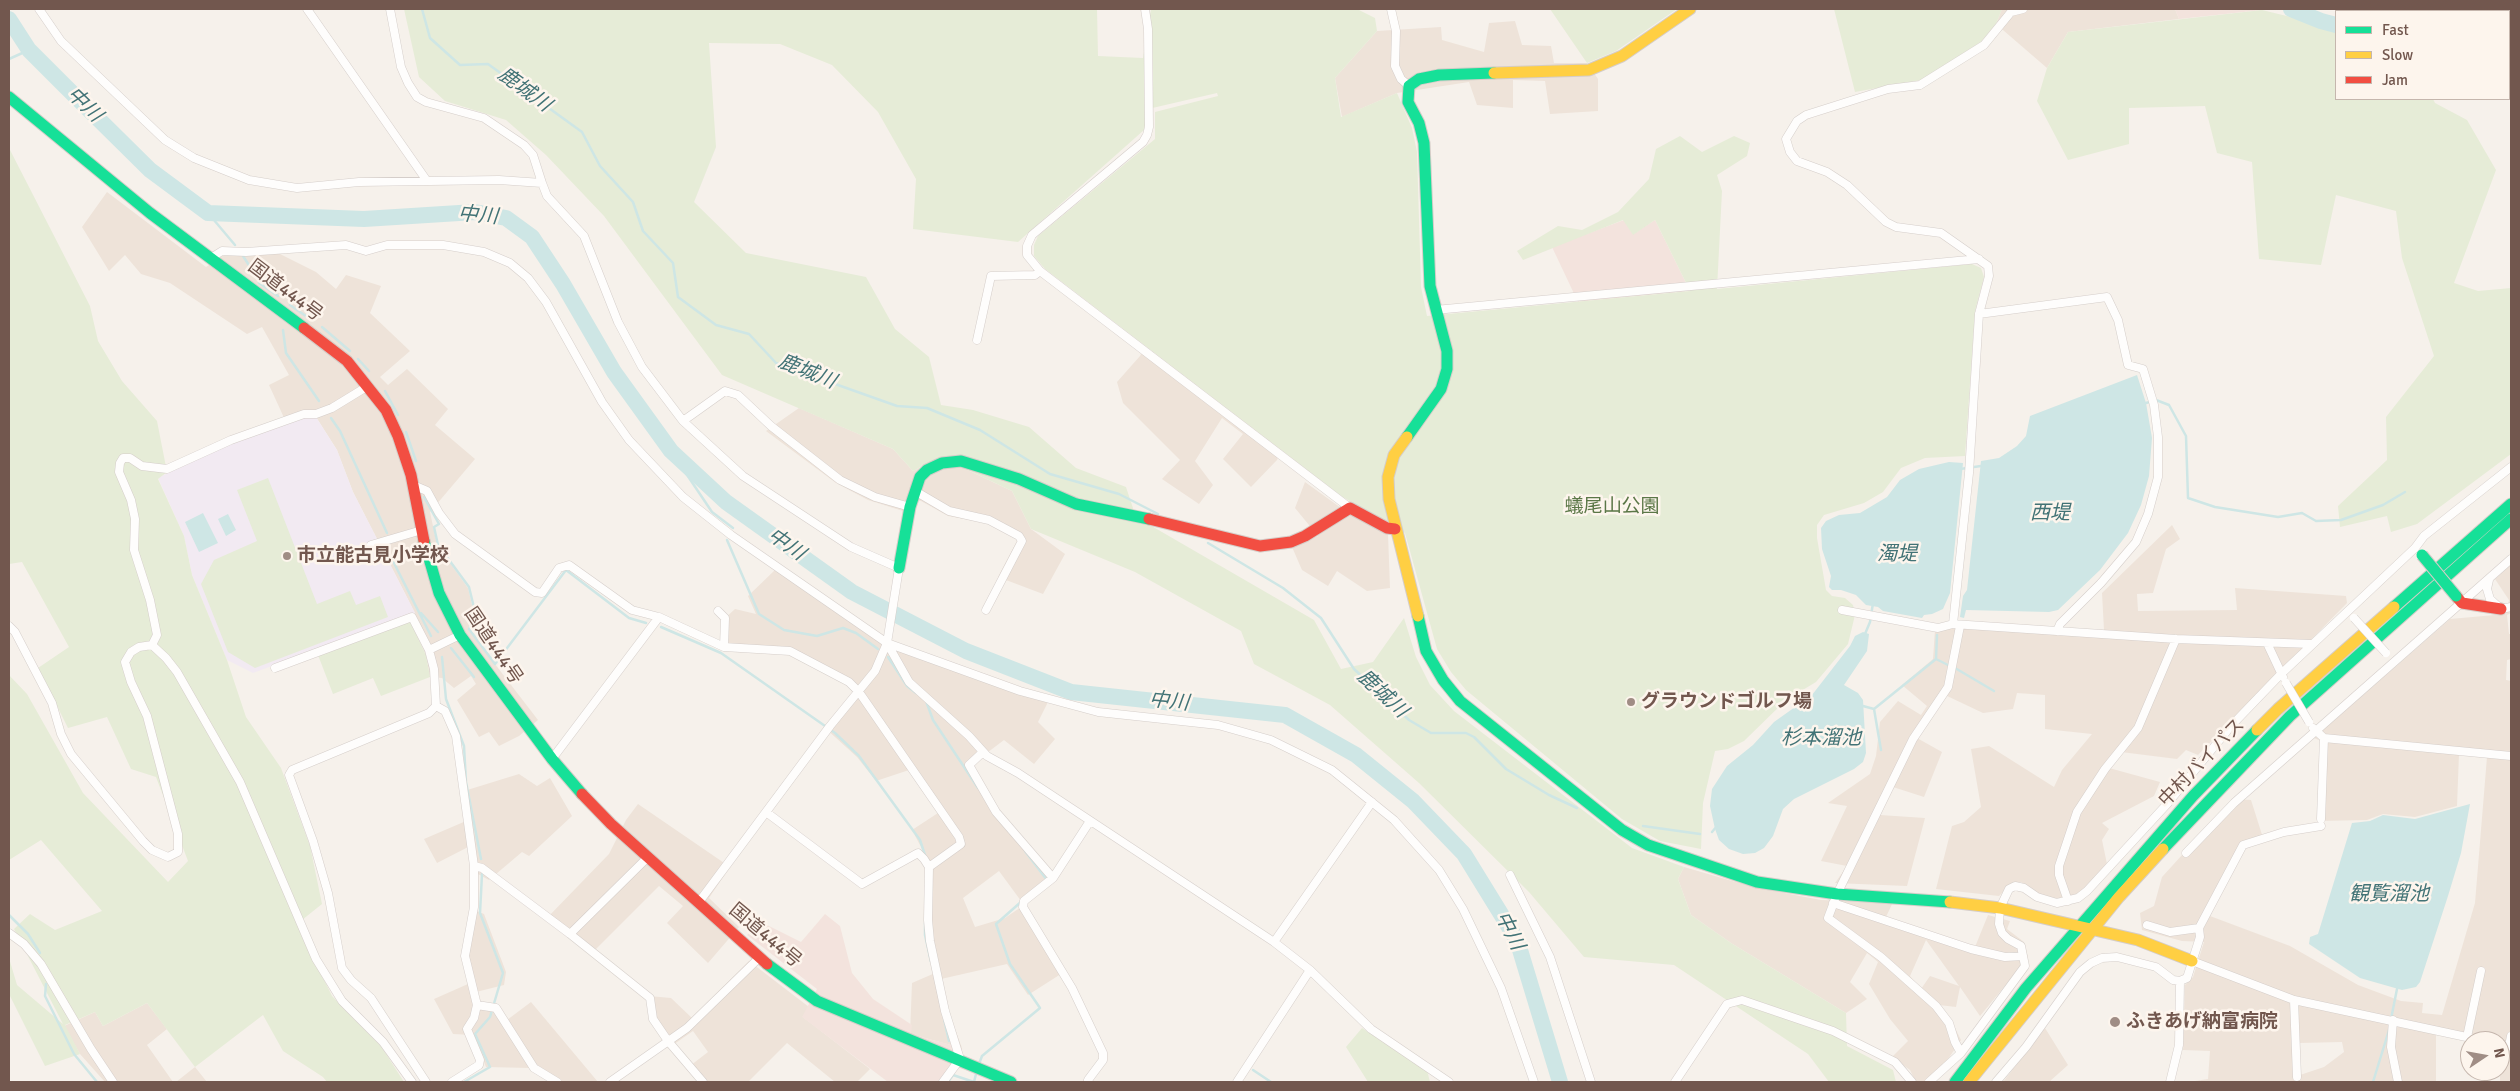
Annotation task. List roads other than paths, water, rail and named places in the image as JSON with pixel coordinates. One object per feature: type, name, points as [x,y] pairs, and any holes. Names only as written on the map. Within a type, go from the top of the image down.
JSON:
[{"type":"main road","points":[[1690,9],[1622,56],[1589,70],[1439,76],[1419,79],[1409,86],[1408,102],[1419,123],[1424,143],[1430,286],[1447,351],[1447,369],[1441,389],[1394,455],[1388,477],[1389,499],[1395,529],[1426,652],[1443,680],[1460,701],[1622,830],[1648,845],[1757,882],[1835,898],[1900,897],[2000,908],[2138,940],[2192,961]]},
{"type":"main road","points":[[2346,9],[2386,10]]},
{"type":"main road","name":"国道444号","points":[[9,97],[150,213],[340,355],[368,386],[386,410],[398,436],[413,485],[426,552],[439,594],[460,635],[552,759],[578,790],[759,958],[817,1001],[871,1025],[960,1059],[1011,1082]]},
{"type":"main road","points":[[899,568],[910,507],[920,477],[927,470],[942,463],[960,461],[1019,479],[1076,504],[1146,518],[1260,546],[1275,545],[1298,539],[1350,508],[1387,528],[1395,529]]},
{"type":"main road","name":"中村バイパス","points":[[1955,1082],[2026,988],[2193,796],[2278,710],[2511,504]]},
{"type":"main road","name":"中村バイパス","points":[[1969,1082],[2091,930],[2203,805],[2290,716],[2511,519]]},
{"type":"main road","points":[[2419,552],[2459,599],[2483,608],[2506,608]]},
{"type":"street","points":[[39,9],[61,41],[165,140],[194,158],[249,180],[297,188],[359,182],[499,180],[542,184]]},
{"type":"street","points":[[307,9],[427,181]]},
{"type":"street","points":[[390,9],[402,67],[408,83],[417,97],[426,102],[484,118],[524,145],[532,155],[547,196],[584,236],[618,322],[642,367],[683,421],[743,476],[851,547],[899,568],[887,643],[875,671],[828,728],[698,902]]},
{"type":"street","points":[[1145,9],[1148,29],[1149,118],[1147,135],[1142,142],[1032,235],[1027,246],[1027,255],[1040,271],[1350,508]]},
{"type":"street","points":[[1391,9],[1396,31],[1394,66],[1401,79],[1409,86]]},
{"type":"street","points":[[1961,1052],[1955,1042],[1949,1023],[1936,1006],[1881,957],[1828,918],[1835,898],[1913,740],[1948,687],[1957,625],[1979,314],[1989,276],[1988,266],[1941,233],[1896,227],[1886,222],[1847,185],[1827,172],[1797,161],[1790,152],[1786,139],[1797,121],[1806,115],[1888,89],[1920,85],[1984,45],[2011,12],[2023,9]]},
{"type":"street","points":[[211,258],[222,251],[246,252],[346,245],[366,251],[387,245],[443,245],[484,252],[510,264],[528,278],[546,302],[602,402],[629,440],[683,497],[731,535],[887,643],[1020,691],[1098,712],[1218,725],[1271,740],[1332,770],[1394,820],[1439,870],[1463,909],[1501,988],[1534,1082]]},
{"type":"street","points":[[1436,310],[1979,259]]},
{"type":"street","points":[[977,340],[991,276],[1035,275],[1040,271]]},
{"type":"street","points":[[1979,314],[2022,306],[2048,306],[2107,297],[2118,320],[2128,365],[2143,369],[2154,405],[2158,437],[2158,477],[2136,542],[2101,583],[2060,624],[2057,632]]},
{"type":"street","points":[[152,645],[157,635],[150,600],[134,550],[135,519],[132,500],[119,472],[120,463],[123,458],[130,458],[142,466],[167,469],[231,440],[304,414],[316,414],[332,408],[368,386]]},
{"type":"street","points":[[683,421],[725,390],[738,395],[771,426],[840,480],[875,497],[910,507]]},
{"type":"street","points":[[1929,1082],[1961,1052],[2025,966],[2022,946],[2002,933],[1999,924],[2000,908],[2009,888],[2015,886],[2024,888],[2038,897],[2057,902],[2078,898],[2087,891],[2168,803],[2231,726],[2311,644],[2419,552],[2424,536],[2511,467]]},
{"type":"street","points":[[413,485],[427,491],[439,513],[455,534],[535,592],[542,592],[559,568],[569,565],[632,610],[659,617],[724,646],[790,651],[849,682],[859,692],[959,837],[961,844],[929,867]]},
{"type":"street","points":[[915,491],[949,511],[989,520],[1019,536],[1022,541],[986,610]]},
{"type":"street","points":[[372,545],[422,530]]},
{"type":"street","points":[[2186,853],[2234,803],[2459,599],[2490,578],[2511,559]]},
{"type":"street","points":[[2490,578],[2487,589],[2490,599],[2506,608]]},
{"type":"street","points":[[1842,610],[1938,628],[1957,625],[2176,639],[2311,644]]},
{"type":"street","points":[[718,611],[725,618],[724,646]]},
{"type":"street","points":[[275,668],[412,617],[429,650],[434,669],[436,706],[429,713],[292,770],[289,775],[320,867],[342,968],[351,980],[370,998],[426,1082]]},
{"type":"street","points":[[552,759],[659,617]]},
{"type":"street","points":[[2354,618],[2386,653]]},
{"type":"street","points":[[9,626],[52,703],[61,734],[71,754],[143,841],[152,850],[168,857],[178,852],[178,834],[147,716],[131,682],[126,662],[131,652],[139,647],[152,645]]},
{"type":"street","points":[[429,650],[460,635]]},
{"type":"street","points":[[2068,901],[2059,875],[2059,866],[2077,812],[2105,769],[2138,728],[2176,639]]},
{"type":"street","points":[[887,643],[910,682],[983,752],[1274,942],[1310,970],[1371,1029],[1449,1082]]},
{"type":"street","points":[[2267,643],[2281,674],[2309,722],[2315,731],[2324,738],[2511,756]]},
{"type":"street","points":[[152,645],[177,672],[240,782],[316,959],[342,1001],[383,1042],[412,1082]]},
{"type":"street","points":[[436,706],[445,711],[456,736],[474,866],[474,907],[464,956],[477,1005],[474,1018],[467,1029],[480,1060],[479,1065],[452,1082]]},
{"type":"street","points":[[1996,1082],[2026,1047],[2080,972],[2091,963],[2102,958],[2117,957],[2156,967],[2173,980],[2180,982],[2187,978],[2200,937],[2199,928],[2243,846],[2321,822],[2324,738]]},
{"type":"street","points":[[983,752],[969,765],[996,812],[1053,878]]},
{"type":"street","points":[[1274,942],[1372,802]]},
{"type":"street","points":[[766,812],[862,884],[918,852],[924,859],[929,867],[928,920],[930,941],[945,1010],[960,1059],[943,1082]]},
{"type":"street","points":[[1089,1082],[1088,1080],[1103,1060],[1103,1053],[1072,988],[1023,907],[1024,901],[1053,878],[1090,821]]},
{"type":"street","points":[[570,934],[648,857]]},
{"type":"street","points":[[474,866],[482,868],[570,934],[650,998],[653,1018],[668,1041],[704,1082]]},
{"type":"street","points":[[1510,875],[1550,957],[1591,1082]]},
{"type":"street","points":[[1835,898],[1971,949],[2005,957],[2023,956]]},
{"type":"street","points":[[2147,925],[2170,932],[2199,928]]},
{"type":"street","points":[[9,933],[24,944],[41,964],[113,1082]]},
{"type":"street","points":[[610,1082],[687,1028],[759,958]]},
{"type":"street","points":[[2192,961],[2294,1000],[2460,1035]]},
{"type":"street","points":[[1237,1082],[1310,970]]},
{"type":"street","points":[[2468,1031],[2481,971]]},
{"type":"street","points":[[2170,1082],[2179,1045],[2180,982]]},
{"type":"street","points":[[1675,1082],[1727,1004],[1742,1000],[1832,1031],[1895,1062],[1912,1082]]},
{"type":"street","points":[[2294,1000],[2298,1077]]},
{"type":"street","points":[[477,1005],[493,1007],[534,1068],[557,1082]]},
{"type":"street","points":[[2390,1020],[2391,1047],[2398,1082]]},
{"type":"water","name":"西堤","points":[[2137,375],[2146,403],[2152,438],[2149,476],[2141,505],[2128,533],[2100,570],[2058,610],[2049,612],[1966,610],[1964,618],[1960,617],[1963,596],[1967,590],[1981,461],[1999,458],[2017,446],[2026,436],[2030,416]]},
{"type":"water","name":"濁堤","points":[[1949,462],[1963,463],[1950,593],[1943,609],[1924,615],[1922,618],[1883,611],[1878,607],[1866,605],[1856,595],[1841,590],[1832,590],[1829,587],[1831,576],[1822,549],[1821,528],[1826,521],[1839,515],[1860,513],[1887,497],[1900,480],[1919,469]]},
{"type":"water","points":[[203,513],[218,543],[199,552],[185,522]]},
{"type":"water","points":[[228,514],[236,530],[226,536],[218,519]]},
{"type":"water","name":"杉本溜池","points":[[1863,632],[1869,634],[1867,651],[1844,685],[1858,693],[1863,700],[1866,753],[1863,762],[1854,769],[1794,799],[1783,809],[1773,836],[1764,848],[1755,853],[1743,854],[1729,849],[1719,840],[1715,829],[1710,806],[1712,789],[1727,766],[1753,745],[1774,722],[1812,695],[1850,646],[1855,636]]},
{"type":"water","name":"観覧溜池","points":[[2470,804],[2461,853],[2420,982],[2416,987],[2402,990],[2360,978],[2309,944],[2310,937],[2318,934],[2352,823],[2370,821],[2383,815],[2415,819]]},
{"type":"waterway","name":"鹿城川","points":[[422,9],[430,38],[460,65],[488,64],[582,132],[600,166],[633,202],[643,231],[673,263],[678,297],[716,325],[749,334],[776,363],[897,406],[927,408],[980,430],[1050,474],[1119,494],[1158,514]]},
{"type":"waterway","points":[[2291,9],[2335,25]]},
{"type":"waterway","name":"中川","points":[[9,19],[29,50],[150,170],[208,213],[364,219],[475,212],[506,218],[532,237],[563,284],[614,372],[671,451],[726,502],[852,592],[966,651],[1071,692],[1285,715],[1356,755],[1413,801],[1464,854],[1517,940],[1560,1082]]},
{"type":"waterway","points":[[9,59],[29,50]]},
{"type":"waterway","points":[[208,213],[235,245]]},
{"type":"waterway","points":[[243,256],[256,276]]},
{"type":"waterway","points":[[259,283],[278,296]]},
{"type":"waterway","points":[[290,305],[310,319]]},
{"type":"waterway","points":[[322,327],[350,351]]},
{"type":"waterway","points":[[283,330],[286,353],[319,401]]},
{"type":"waterway","points":[[358,359],[369,371]]},
{"type":"waterway","points":[[385,391],[398,415]]},
{"type":"waterway","points":[[2146,403],[2156,400],[2169,405],[2186,436],[2188,498],[2215,507],[2278,517],[2302,513],[2316,521],[2341,520],[2383,505],[2405,492]]},
{"type":"waterway","points":[[331,418],[340,431],[387,533]]},
{"type":"waterway","points":[[406,432],[416,461]]},
{"type":"waterway","points":[[671,451],[712,512],[733,528]]},
{"type":"waterway","points":[[1960,469],[1981,466]]},
{"type":"waterway","points":[[424,497],[439,524],[434,527],[438,545],[469,587],[476,616],[469,629],[495,664],[566,570],[629,618],[646,623]]},
{"type":"waterway","points":[[727,540],[759,614],[784,630],[817,636],[843,628],[856,633],[878,649]]},
{"type":"waterway","name":"鹿城川","points":[[1208,543],[1283,588],[1321,618],[1354,669],[1409,720],[1431,733],[1466,733],[1474,737],[1506,769],[1549,795],[1577,808]]},
{"type":"waterway","points":[[393,561],[431,636]]},
{"type":"waterway","points":[[1865,634],[1870,622],[1873,603]]},
{"type":"waterway","points":[[421,613],[438,632]]},
{"type":"waterway","points":[[661,627],[721,653],[835,733],[859,756],[920,840],[926,858]]},
{"type":"waterway","points":[[1936,659],[1937,635]]},
{"type":"waterway","points":[[451,648],[474,677]]},
{"type":"waterway","points":[[442,657],[446,699],[464,746],[466,782],[481,859]]},
{"type":"waterway","points":[[888,657],[907,686],[916,693]]},
{"type":"waterway","points":[[1874,709],[1936,659],[1948,665]]},
{"type":"waterway","points":[[1955,668],[1994,691]]},
{"type":"waterway","points":[[926,701],[933,720],[978,788]]},
{"type":"waterway","points":[[1863,706],[1874,709],[1881,750]]},
{"type":"waterway","name":"鹿城川","points":[[1643,826],[1700,834]]},
{"type":"waterway","name":"鹿城川","points":[[1712,832],[1717,826]]},
{"type":"waterway","points":[[1025,851],[1047,880]]},
{"type":"waterway","points":[[464,1082],[490,1067],[475,1034],[490,1017],[503,973],[480,913],[482,874]]},
{"type":"waterway","points":[[979,1064],[982,1056],[1040,1008],[1010,964],[996,924],[1022,901]]},
{"type":"waterway","points":[[9,915],[28,934],[40,953]]},
{"type":"waterway","points":[[925,923],[925,935],[931,962]]},
{"type":"waterway","points":[[46,984],[45,996],[74,1054],[97,1082]]},
{"type":"waterway","points":[[2391,1019],[2397,989]]},
{"type":"waterway","points":[[944,1019],[949,1041]]},
{"type":"waterway","points":[[2373,1082],[2389,1030]]},
{"type":"waterway","points":[[1253,1070],[1271,1082]]},
{"type":"waterway","points":[[974,1082],[976,1074]]},
{"type":"waterway","points":[[948,1082],[953,1075],[974,1082]]},
{"type":"place","name":"市立能古見小学校","points":[[287,556]]},
{"type":"place","name":"グラウンドゴルフ場","points":[[1631,702]]},
{"type":"place","name":"ふきあげ納富病院","points":[[2115,1022]]},
{"type":"park label","name":"蟻尾山公園","points":[[1612,507]]}]
